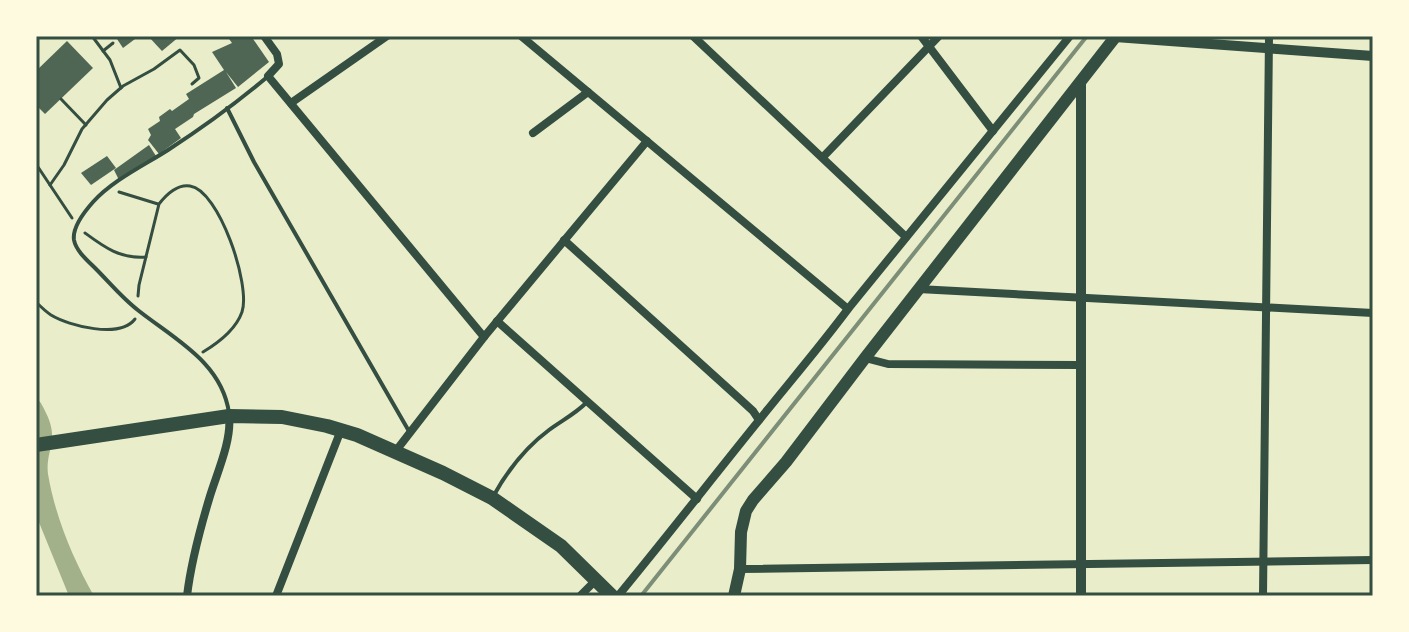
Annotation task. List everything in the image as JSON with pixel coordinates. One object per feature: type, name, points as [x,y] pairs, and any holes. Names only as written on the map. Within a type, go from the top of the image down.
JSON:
[{"type":"main road","points":[[734,596],[740,569],[741,532],[746,511],[753,500],[786,462],[1116,37]]},
{"type":"main road","points":[[36,445],[229,416],[282,417],[313,422],[341,430],[443,473],[492,498],[561,546],[612,596]]},
{"type":"main road","points":[[740,569],[746,596]]},
{"type":"street","points":[[264,36],[277,54],[279,64],[268,76],[484,337]]},
{"type":"street","points":[[291,103],[387,36]]},
{"type":"street","points":[[521,36],[848,309]]},
{"type":"street","points":[[693,36],[906,237]]},
{"type":"street","points":[[921,36],[993,131]]},
{"type":"street","points":[[823,157],[939,36]]},
{"type":"street","points":[[618,596],[1070,36]]},
{"type":"street","points":[[1263,596],[1269,36]]},
{"type":"street","points":[[1116,37],[1373,56]]},
{"type":"street","points":[[1081,81],[1081,596]]},
{"type":"street","points":[[533,133],[588,92]]},
{"type":"street","points":[[394,453],[484,337],[647,141]]},
{"type":"street","points":[[564,240],[753,411],[759,420]]},
{"type":"street","points":[[918,289],[1373,313]]},
{"type":"street","points":[[497,321],[697,499]]},
{"type":"street","points":[[865,358],[888,364],[1080,365]]},
{"type":"street","points":[[187,596],[196,545],[227,442],[229,416]]},
{"type":"street","points":[[276,596],[341,430]]},
{"type":"street","points":[[740,569],[1373,560]]},
{"type":"street","points":[[580,596],[595,581]]},
{"type":"lane","points":[[229,416],[227,398],[218,379],[197,355],[139,311],[106,279],[77,246],[74,232],[92,203],[108,189],[176,145],[268,76]]},
{"type":"lane","points":[[227,108],[254,162],[410,433]]},
{"type":"lane","points":[[492,498],[531,444],[588,402]]},
{"type":"path","points":[[92,36],[110,60],[121,88]]},
{"type":"path","points":[[103,51],[113,43]]},
{"type":"path","points":[[50,185],[86,125],[121,88],[180,50],[196,69],[199,78],[192,84]]},
{"type":"path","points":[[61,99],[86,125]]},
{"type":"path","points":[[36,164],[77,226],[117,254],[130,258],[146,257]]},
{"type":"path","points":[[36,302],[54,317],[97,329],[115,330],[131,324],[139,311],[139,285],[159,204],[178,188],[190,186],[199,189],[210,202],[228,236],[240,271],[244,301],[239,318],[225,335],[197,355]]},
{"type":"path","points":[[108,189],[159,204]]},
{"type":"shaded area","points":[[36,398],[52,431],[48,474],[55,506],[72,552],[94,596],[69,596],[36,515]]},
{"type":"building","points":[[115,36],[139,36],[123,48]]},
{"type":"building","points":[[148,36],[180,36],[162,51]]},
{"type":"building","points":[[227,36],[251,36],[269,62],[238,87],[226,72],[236,88],[175,129],[181,138],[159,154],[148,140],[151,135],[148,129],[160,121],[159,117],[189,99],[186,94],[224,70],[212,52],[232,43]]},
{"type":"building","points":[[67,41],[93,68],[45,114],[36,105],[36,71]]},
{"type":"building","points":[[149,145],[156,156],[119,180],[114,170]]},
{"type":"building","points":[[107,156],[116,168],[91,185],[81,173]]},
{"type":"railway","points":[[641,596],[1087,36]]}]
